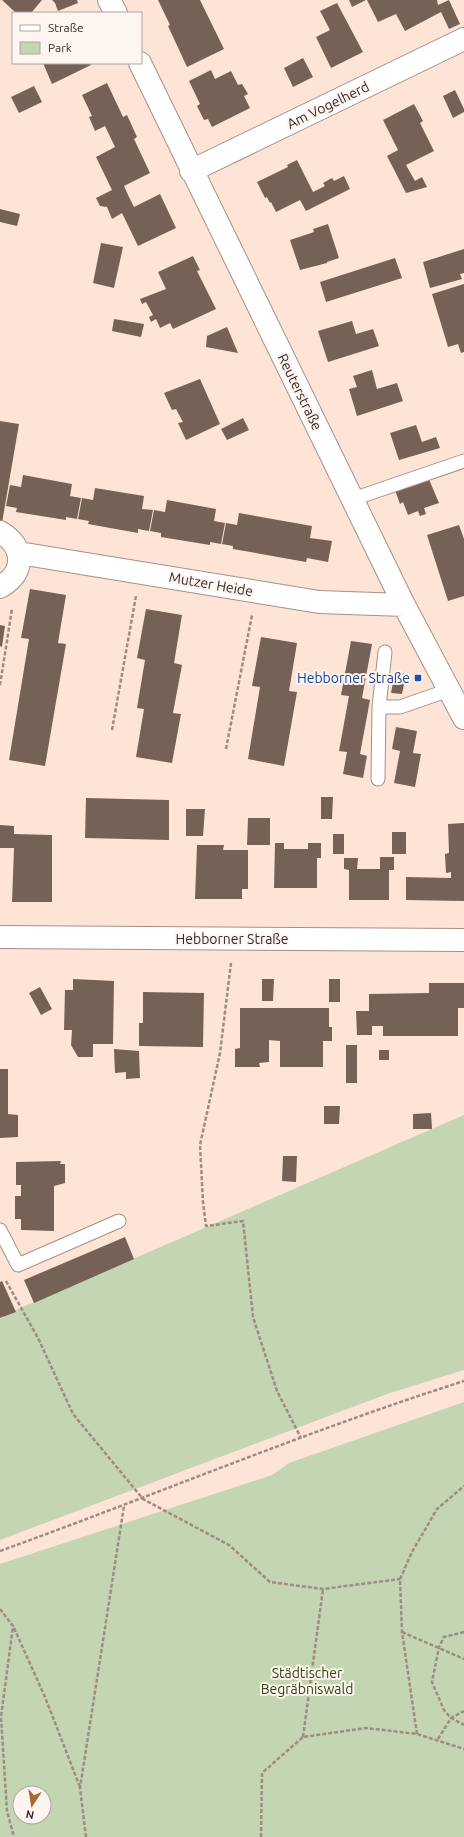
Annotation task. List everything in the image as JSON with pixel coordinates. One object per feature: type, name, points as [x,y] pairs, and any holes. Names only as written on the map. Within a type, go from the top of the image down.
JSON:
[{"type":"street","points":[[110,0],[116,12]]},
{"type":"street","name":"Am Vogelherd","points":[[192,171],[464,39]]},
{"type":"street","name":"Reuterstraße","points":[[140,64],[404,605],[464,718]]},
{"type":"street","points":[[0,532],[8,536],[15,544],[19,553],[20,561],[18,570],[10,580],[0,587]]},
{"type":"street","name":"Mutzer Heide","points":[[19,553],[319,602],[404,605]]},
{"type":"street","name":"Hebborner Straße","points":[[0,937],[464,940]]},
{"type":"lane","points":[[352,499],[464,461]]},
{"type":"lane","points":[[378,779],[379,708],[385,652]]},
{"type":"lane","points":[[379,708],[400,707],[449,690]]},
{"type":"lane","points":[[0,1230],[18,1265],[119,1221]]},
{"type":"path","points":[[112,730],[140,572]]},
{"type":"path","points":[[226,748],[256,592]]},
{"type":"path","points":[[0,685],[12,608]]},
{"type":"path","points":[[234,938],[220,1053],[200,1145],[203,1202],[206,1226],[243,1221],[253,1317],[277,1391],[301,1438]]},
{"type":"path","points":[[3,1275],[38,1338],[73,1414],[143,1499],[229,1546],[270,1582],[323,1589],[400,1579]]},
{"type":"path","points":[[0,1551],[143,1499],[390,1405],[464,1381]]},
{"type":"path","points":[[417,1734],[402,1632],[400,1579],[412,1552],[437,1509],[464,1486]]},
{"type":"path","points":[[80,1788],[124,1506]]},
{"type":"path","points":[[303,1737],[323,1589]]},
{"type":"path","points":[[0,1609],[13,1626],[45,1697],[80,1788],[86,1837]]},
{"type":"path","points":[[13,1626],[1,1717],[8,1811],[14,1837]]},
{"type":"path","points":[[402,1632],[464,1659]]},
{"type":"path","points":[[464,1632],[444,1637],[439,1647],[432,1682],[444,1710],[451,1718],[464,1725]]},
{"type":"path","points":[[438,1740],[451,1718],[464,1711]]},
{"type":"path","points":[[261,1837],[262,1773],[303,1737],[366,1728],[417,1734],[464,1749]]},
{"type":"green space","points":[[464,1115],[464,1370],[387,1394],[0,1540],[0,1319],[18,1309]]},
{"type":"green space","name":"Städtischer Begräbniswald","points":[[464,1402],[464,1837],[0,1837],[0,1564],[272,1475],[289,1463]]},
{"type":"building","points":[[2,0],[42,0],[32,12],[15,12]]},
{"type":"building","points":[[52,0],[77,0],[78,3],[58,11]]},
{"type":"building","points":[[158,0],[200,0],[224,49],[187,67]]},
{"type":"building","points":[[349,0],[366,0],[352,7]]},
{"type":"building","points":[[367,0],[437,0],[438,5],[449,0],[460,24],[449,29],[441,12],[405,31],[396,14],[378,22]]},
{"type":"building","points":[[337,3],[363,52],[331,68],[316,37],[330,30],[320,11]]},
{"type":"building","points":[[303,58],[313,77],[293,87],[284,68]]},
{"type":"building","points":[[43,64],[90,64],[91,65],[52,84]]},
{"type":"building","points":[[211,70],[215,79],[231,71],[238,85],[242,84],[248,94],[244,96],[250,108],[212,127],[208,119],[204,120],[197,106],[200,104],[189,81]]},
{"type":"building","points":[[107,83],[123,117],[127,115],[137,137],[134,139],[150,173],[124,186],[129,197],[134,207],[160,194],[176,228],[138,246],[122,213],[112,219],[107,207],[100,206],[96,198],[112,190],[96,157],[115,147],[105,126],[95,131],[89,117],[92,116],[82,95]]},
{"type":"building","points":[[34,86],[42,102],[19,113],[11,97]]},
{"type":"building","points":[[455,90],[464,112],[453,118],[443,96]]},
{"type":"building","points":[[414,104],[423,121],[420,123],[434,151],[406,165],[415,181],[422,177],[427,187],[406,193],[387,156],[398,150],[383,120]]},
{"type":"building","points":[[297,160],[313,192],[325,186],[323,183],[332,178],[334,181],[344,176],[350,189],[306,211],[300,200],[276,212],[271,202],[270,203],[267,197],[265,198],[257,182],[288,167],[287,165]]},
{"type":"building","points":[[0,209],[20,214],[17,226],[0,222]]},
{"type":"building","points":[[328,224],[339,258],[327,263],[300,270],[290,240],[314,232],[313,229]]},
{"type":"building","points":[[101,243],[123,247],[114,288],[93,283]]},
{"type":"building","points":[[464,249],[464,273],[460,274],[462,279],[430,288],[423,262]]},
{"type":"building","points":[[193,256],[200,270],[197,271],[216,309],[173,329],[170,323],[160,328],[156,319],[151,322],[149,317],[153,315],[146,302],[142,304],[140,299],[166,289],[158,272]]},
{"type":"building","points":[[395,258],[402,278],[326,302],[320,282]]},
{"type":"building","points":[[464,284],[464,352],[461,353],[458,344],[448,347],[432,294]]},
{"type":"building","points":[[114,319],[144,324],[141,337],[112,331]]},
{"type":"building","points":[[352,321],[356,334],[373,329],[379,346],[328,362],[318,331]]},
{"type":"building","points":[[227,327],[238,353],[206,347],[207,336]]},
{"type":"building","points":[[372,370],[377,389],[397,383],[403,401],[357,416],[349,389],[357,387],[353,376]]},
{"type":"building","points":[[200,379],[220,424],[186,440],[178,423],[183,422],[176,409],[172,410],[164,393]]},
{"type":"building","points":[[243,418],[249,430],[227,440],[221,429]]},
{"type":"building","points":[[0,421],[19,424],[2,523],[0,522]]},
{"type":"building","points":[[416,425],[422,442],[436,437],[440,448],[399,460],[390,433]]},
{"type":"building","points":[[23,475],[72,484],[70,496],[81,498],[77,519],[66,517],[66,520],[16,512],[17,508],[6,506],[10,485],[21,487]]},
{"type":"building","points":[[428,477],[439,503],[424,508],[426,514],[420,516],[418,511],[408,515],[403,502],[400,504],[395,490]]},
{"type":"building","points":[[95,488],[144,496],[142,509],[153,510],[149,531],[138,529],[138,533],[88,524],[89,521],[78,519],[82,498],[93,500]]},
{"type":"building","points":[[167,500],[216,509],[214,521],[225,523],[221,544],[210,542],[210,545],[161,537],[161,533],[150,531],[154,510],[165,512]]},
{"type":"building","points":[[239,513],[312,526],[310,538],[332,541],[328,562],[307,558],[306,562],[233,549],[233,546],[222,544],[226,523],[237,525]]},
{"type":"building","points":[[459,525],[464,539],[464,596],[448,601],[427,535]]},
{"type":"building","points":[[30,589],[66,595],[58,643],[66,644],[45,766],[9,760],[29,639],[21,638]]},
{"type":"building","points":[[146,609],[182,615],[174,663],[182,665],[173,713],[181,714],[172,763],[136,757],[144,709],[137,708],[145,660],[137,658]]},
{"type":"building","points":[[0,625],[5,626],[2,647],[0,646]]},
{"type":"building","points":[[261,637],[297,643],[289,691],[297,692],[284,766],[248,759],[260,687],[252,686]]},
{"type":"building","points":[[351,641],[372,644],[362,698],[370,700],[360,754],[367,756],[363,778],[343,774],[347,752],[339,751],[349,696],[341,695]]},
{"type":"building","points":[[395,672],[406,674],[402,694],[391,693]]},
{"type":"building","points":[[396,727],[417,731],[413,753],[421,754],[415,787],[394,783],[400,751],[392,749]]},
{"type":"building","points":[[321,797],[333,797],[332,819],[321,819]]},
{"type":"building","points":[[86,798],[169,800],[169,840],[85,838]]},
{"type":"building","points":[[186,809],[205,809],[203,836],[186,836]]},
{"type":"building","points":[[248,818],[270,818],[270,845],[247,845]]},
{"type":"building","points":[[464,823],[464,901],[406,900],[406,877],[451,878],[451,872],[446,873],[445,854],[449,853],[448,824]]},
{"type":"building","points":[[0,825],[14,826],[14,834],[52,835],[52,902],[12,902],[14,848],[0,848]]},
{"type":"building","points":[[392,832],[406,832],[406,854],[392,854]]},
{"type":"building","points":[[333,834],[344,834],[344,854],[333,854]]},
{"type":"building","points":[[275,843],[284,843],[284,849],[308,849],[308,843],[321,843],[321,858],[317,858],[317,888],[274,888]]},
{"type":"building","points":[[197,845],[224,845],[223,850],[248,850],[248,889],[242,889],[242,899],[195,899]]},
{"type":"building","points":[[380,857],[394,857],[394,870],[389,870],[389,900],[349,900],[349,870],[344,869],[344,858],[358,858],[357,869],[380,869]]},
{"type":"building","points":[[73,979],[114,981],[113,1044],[93,1044],[93,1057],[78,1057],[71,1045],[72,1030],[64,1030],[65,990],[73,990]]},
{"type":"building","points":[[262,979],[274,979],[273,1001],[262,1001]]},
{"type":"building","points":[[329,979],[340,979],[340,1002],[329,1002]]},
{"type":"building","points":[[429,983],[464,983],[464,1008],[458,1008],[458,1036],[383,1036],[383,1026],[372,1026],[372,1035],[357,1035],[356,1011],[369,1011],[369,994],[429,993]]},
{"type":"building","points":[[40,987],[52,1009],[41,1015],[29,993]]},
{"type":"building","points":[[143,992],[204,993],[203,1047],[139,1046],[139,1023],[143,1023]]},
{"type":"building","points":[[240,1008],[329,1008],[329,1027],[332,1027],[332,1041],[323,1041],[323,1067],[280,1067],[280,1041],[269,1040],[269,1062],[259,1063],[260,1067],[235,1067],[235,1049],[240,1048]]},
{"type":"building","points":[[346,1045],[357,1045],[357,1083],[346,1083]]},
{"type":"building","points":[[114,1049],[139,1051],[140,1078],[126,1079],[126,1072],[115,1073]]},
{"type":"building","points":[[379,1050],[389,1050],[389,1060],[379,1060]]},
{"type":"building","points":[[0,1069],[8,1069],[8,1114],[18,1115],[18,1137],[0,1138]]},
{"type":"building","points":[[324,1106],[340,1106],[339,1124],[324,1124]]},
{"type":"building","points":[[431,1113],[432,1129],[413,1129],[413,1114]]},
{"type":"building","points":[[283,1156],[297,1156],[296,1182],[282,1181]]},
{"type":"building","points":[[61,1161],[60,1164],[65,1164],[65,1183],[54,1186],[54,1231],[21,1230],[21,1219],[15,1219],[15,1196],[21,1196],[21,1185],[16,1185],[16,1162]]},
{"type":"building","points":[[125,1237],[134,1259],[34,1303],[24,1280]]},
{"type":"building","points":[[2,1281],[16,1312],[0,1318],[0,1282]]},
{"type":"place","name":"Hebborner Straße","points":[[418,678]]}]
